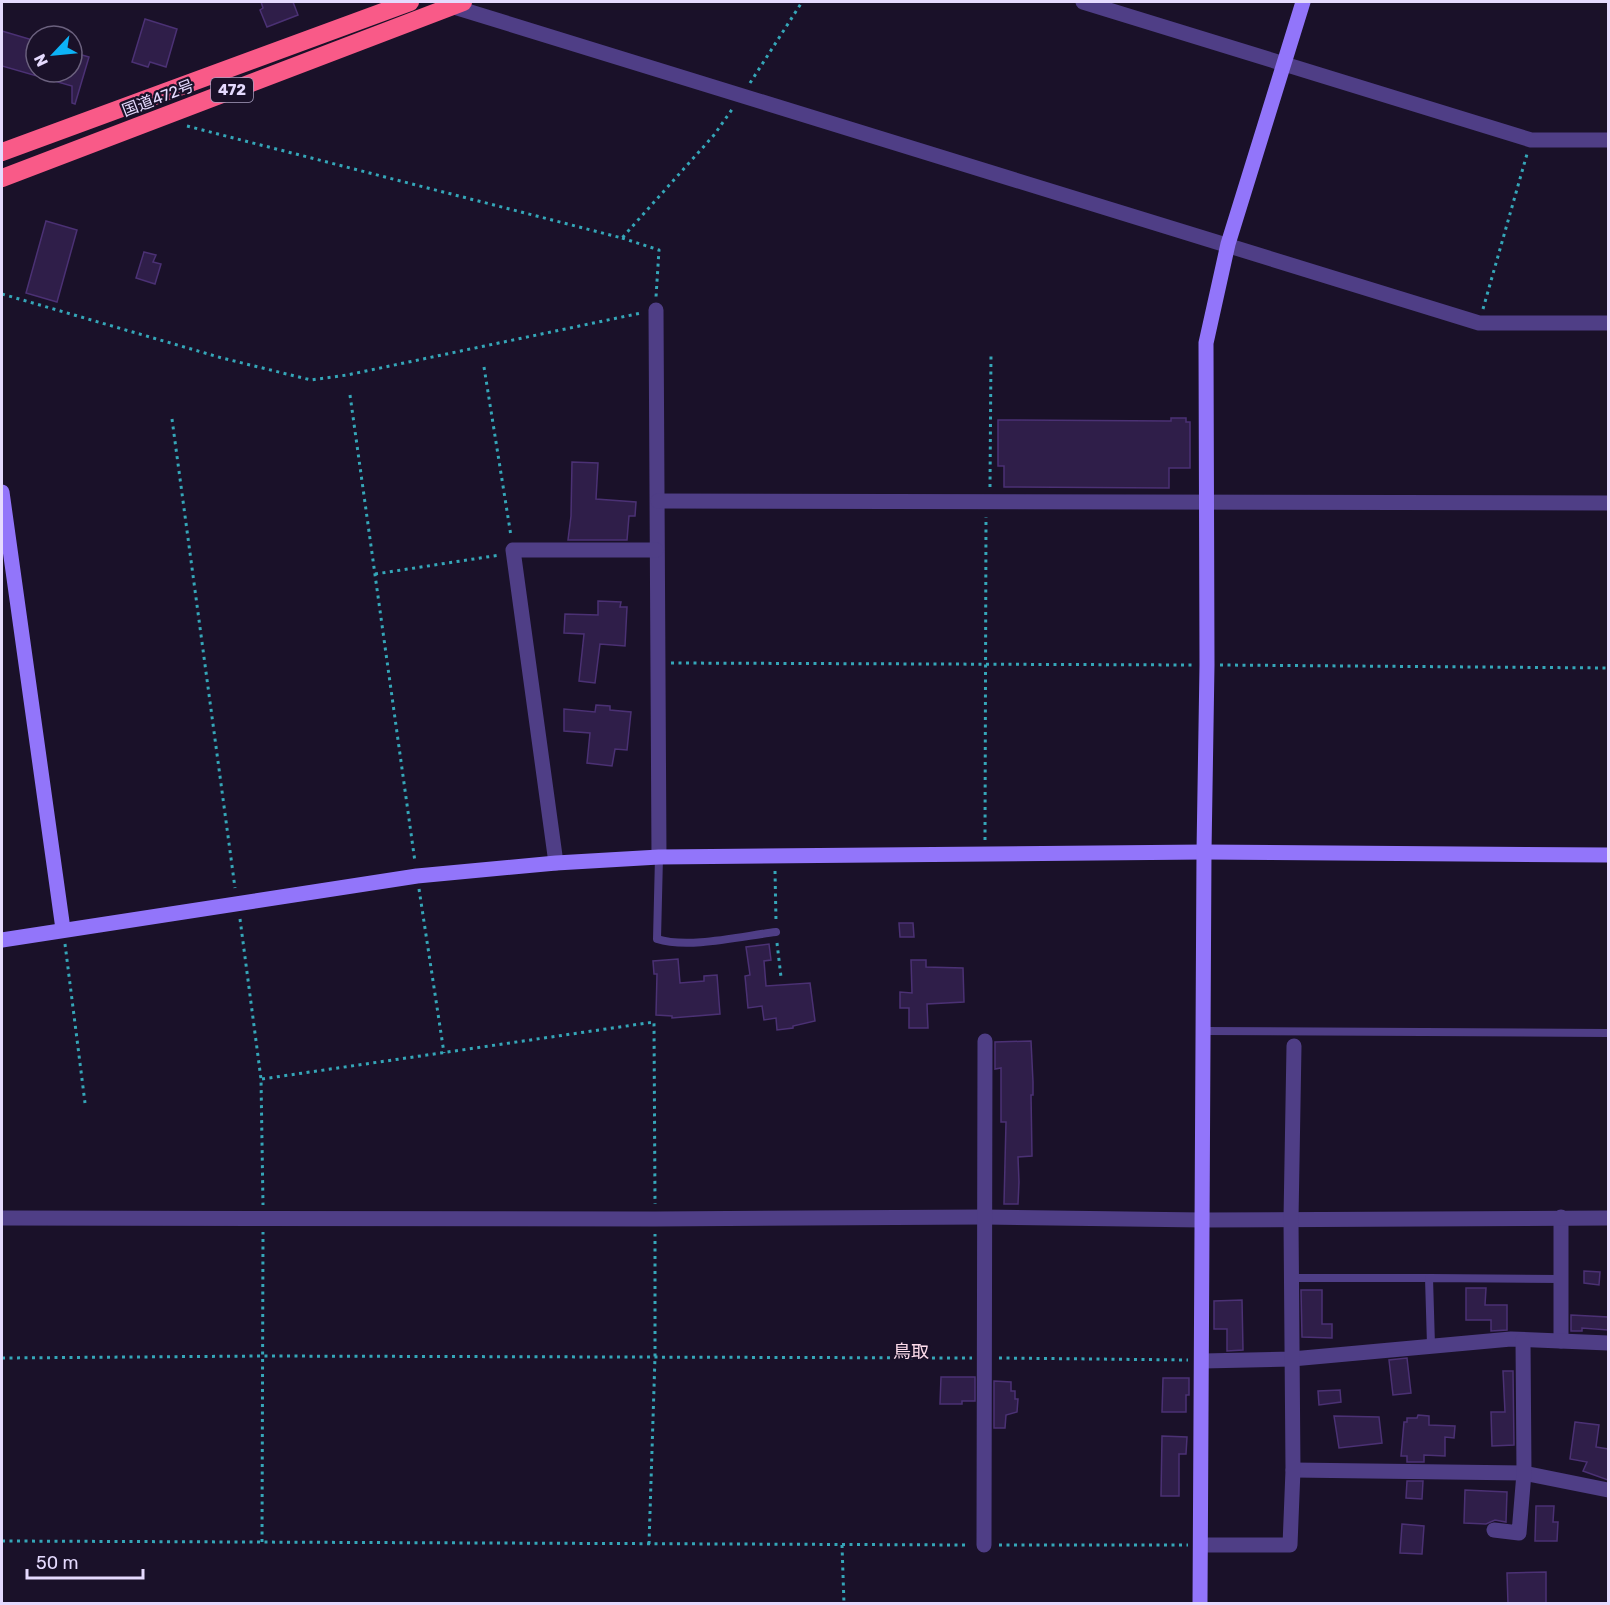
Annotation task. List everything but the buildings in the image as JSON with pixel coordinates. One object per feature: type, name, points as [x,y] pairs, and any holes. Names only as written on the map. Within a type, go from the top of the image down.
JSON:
[{"type":"highway","name":"国道472号","points":[[2,152],[407,2]]},
{"type":"highway","name":"国道472号","points":[[2,178],[457,4]]},
{"type":"street","points":[[1083,2],[1531,140],[1608,140]]},
{"type":"street","points":[[1200,1604],[1207,665],[1206,343],[1228,244],[1303,2]]},
{"type":"street","points":[[457,4],[742,95],[1479,323],[1608,323]]},
{"type":"street","points":[[656,310],[660,857]]},
{"type":"street","points":[[2,492],[63,929]]},
{"type":"street","points":[[658,501],[1608,503]]},
{"type":"street","points":[[556,863],[513,551],[656,550]]},
{"type":"street","points":[[2,939],[417,876],[556,863],[660,857],[1204,852],[1608,855]]},
{"type":"street","points":[[984,1545],[985,1041]]},
{"type":"street","points":[[1201,1545],[1290,1545],[1293,1470],[1291,1219],[1294,1046]]},
{"type":"street","points":[[2,1218],[984,1217],[1202,1220],[1608,1218]]},
{"type":"street","points":[[1561,1217],[1561,1341]]},
{"type":"street","points":[[1203,1360],[1292,1359],[1431,1345],[1523,1340],[1608,1342]]},
{"type":"street","points":[[1494,1530],[1519,1533],[1524,1473],[1523,1340]]},
{"type":"street","points":[[1293,1470],[1524,1473],[1608,1490]]},
{"type":"lane","points":[[660,857],[657,939],[671,944],[688,943],[776,932]]},
{"type":"lane","points":[[1204,1031],[1608,1033]]},
{"type":"lane","points":[[1292,1278],[1560,1279]]},
{"type":"lane","points":[[1429,1278],[1431,1345]]},
{"type":"path","points":[[622,238],[714,135],[802,2]]},
{"type":"path","points":[[2,294],[222,358],[311,380],[347,375],[656,310],[659,250],[622,238],[159,118]]},
{"type":"path","points":[[1479,323],[1531,140]]},
{"type":"path","points":[[985,854],[990,353]]},
{"type":"path","points":[[375,573],[513,551],[484,367]]},
{"type":"path","points":[[350,395],[444,1053]]},
{"type":"path","points":[[172,418],[261,1079],[262,1542]]},
{"type":"path","points":[[659,663],[1608,668]]},
{"type":"path","points":[[775,856],[776,932],[781,977]]},
{"type":"path","points":[[63,929],[85,1103]]},
{"type":"path","points":[[261,1079],[654,1022],[655,1357],[650,1544]]},
{"type":"path","points":[[2,1358],[263,1356],[1203,1360]]},
{"type":"path","points":[[2,1541],[1201,1545]]},
{"type":"path","points":[[842,1545],[844,1604]]},
{"type":"district","name":"鳥取","points":[[911,1352]]}]
